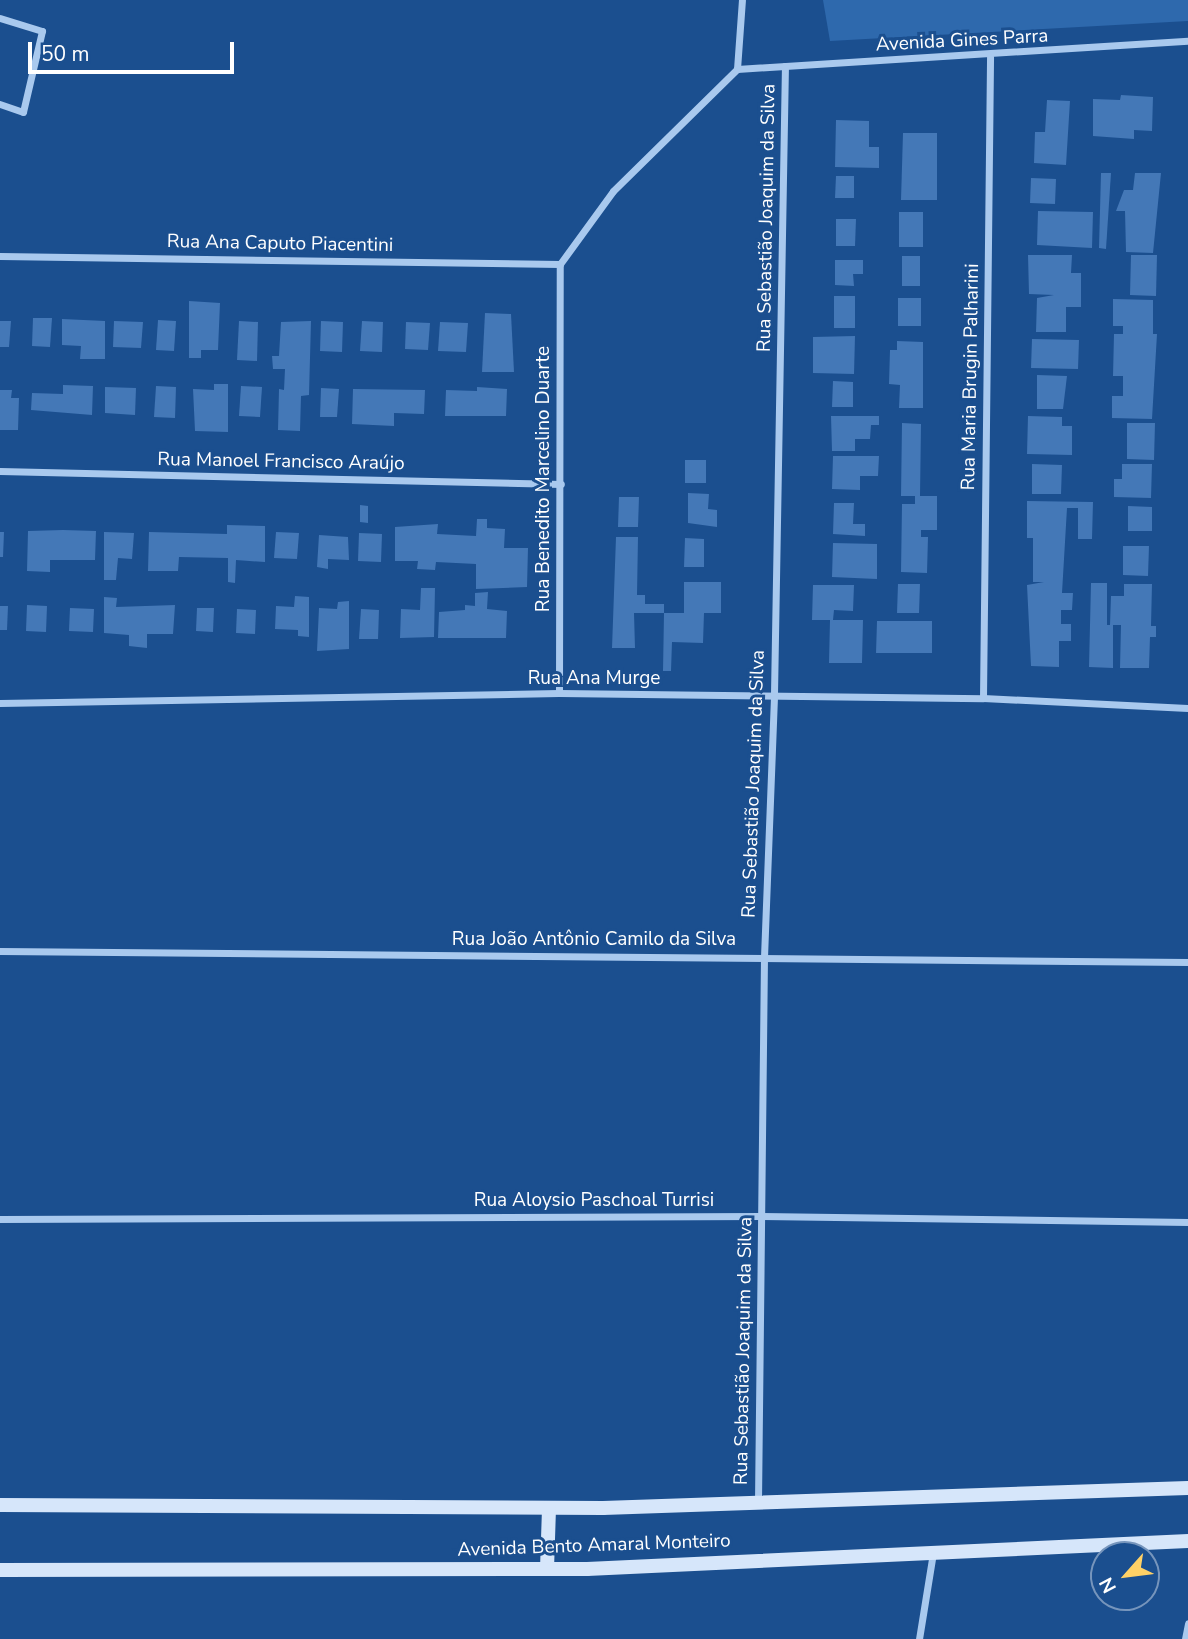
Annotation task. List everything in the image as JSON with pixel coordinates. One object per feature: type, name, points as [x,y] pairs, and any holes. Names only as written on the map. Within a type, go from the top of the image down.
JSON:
[{"type":"street","points":[[560,264],[612,191],[737,69],[742,0]]},
{"type":"street","points":[[0,18],[42,30],[23,112],[0,104]]},
{"type":"street","name":"Avenida Gines Parra","points":[[737,69],[990,57],[1188,41]]},
{"type":"street","name":"Rua Maria Brugin Palharini","points":[[983,698],[990,57]]},
{"type":"street","name":"Rua Sebastião Joaquim da Silva","points":[[758,1503],[764,957],[774,694],[785,66]]},
{"type":"street","name":"Rua Ana Caputo Piacentini","points":[[0,256],[560,264]]},
{"type":"street","name":"Rua Benedito Marcelino Duarte","points":[[559,693],[560,264]]},
{"type":"street","name":"Rua Manoel Francisco Araújo","points":[[0,471],[561,484]]},
{"type":"street","name":"Rua Ana Murge","points":[[0,703],[559,693],[983,698],[1188,708]]},
{"type":"street","name":"Rua João Antônio Camilo da Silva","points":[[0,951],[1188,962]]},
{"type":"street","name":"Rua Aloysio Paschoal Turrisi","points":[[0,1219],[762,1216],[1188,1222]]},
{"type":"street","name":"Avenida Bento Amaral Monteiro","points":[[0,1505],[549,1508],[1188,1488]]},
{"type":"street","points":[[547,1569],[549,1508]]},
{"type":"street","name":"Avenida Bento Amaral Monteiro","points":[[0,1570],[547,1569],[1188,1541]]},
{"type":"street","points":[[919,1639],[933,1552]]},
{"type":"street","points":[[1185,1639],[1188,1623]]},
{"type":"shaded area","points":[[823,0],[1188,0],[1188,21],[830,41]]},
{"type":"building","points":[[1121,95],[1153,97],[1152,131],[1134,130],[1134,139],[1093,136],[1093,99],[1120,100]]},
{"type":"building","points":[[1047,100],[1070,101],[1066,165],[1034,163],[1035,132],[1045,132]]},
{"type":"building","points":[[836,120],[869,121],[869,147],[879,147],[879,168],[835,167]]},
{"type":"building","points":[[903,133],[937,133],[937,200],[901,200]]},
{"type":"building","points":[[1101,173],[1111,173],[1106,249],[1099,248]]},
{"type":"building","points":[[1135,173],[1161,173],[1153,253],[1126,252],[1125,211],[1116,211],[1124,190],[1133,190]]},
{"type":"building","points":[[836,176],[854,176],[854,198],[835,198]]},
{"type":"building","points":[[1031,178],[1056,179],[1055,204],[1030,203]]},
{"type":"building","points":[[1038,211],[1093,212],[1092,248],[1037,245]]},
{"type":"building","points":[[899,212],[923,212],[923,247],[899,247]]},
{"type":"building","points":[[836,219],[856,219],[855,246],[836,246]]},
{"type":"building","points":[[1028,255],[1072,255],[1071,273],[1081,273],[1081,307],[1066,307],[1066,332],[1036,332],[1037,298],[1054,295],[1029,294]]},
{"type":"building","points":[[1131,255],[1157,255],[1156,296],[1130,295]]},
{"type":"building","points":[[902,256],[920,256],[920,286],[902,286]]},
{"type":"building","points":[[835,260],[863,260],[863,274],[853,274],[854,286],[835,285]]},
{"type":"building","points":[[834,296],[855,296],[855,328],[834,328]]},
{"type":"building","points":[[898,298],[921,298],[921,326],[898,326]]},
{"type":"building","points":[[1113,299],[1153,300],[1153,334],[1157,334],[1152,419],[1112,418],[1112,396],[1123,396],[1123,376],[1113,376],[1114,334],[1123,334],[1123,326],[1113,326]]},
{"type":"building","points":[[189,301],[220,303],[218,350],[201,350],[201,358],[189,358]]},
{"type":"building","points":[[485,313],[511,314],[514,372],[482,372]]},
{"type":"building","points":[[33,318],[52,318],[50,347],[32,346]]},
{"type":"building","points":[[62,319],[105,321],[105,359],[80,359],[81,346],[62,345]]},
{"type":"building","points":[[158,320],[176,321],[174,351],[156,350]]},
{"type":"building","points":[[0,321],[11,321],[9,347],[0,347]]},
{"type":"building","points":[[114,321],[143,322],[141,348],[113,347]]},
{"type":"building","points":[[239,321],[258,322],[257,361],[237,360]]},
{"type":"building","points":[[311,321],[309,395],[301,396],[300,431],[278,430],[279,389],[284,390],[285,369],[273,369],[272,356],[279,356],[281,322]]},
{"type":"building","points":[[321,321],[343,322],[342,352],[320,351]]},
{"type":"building","points":[[362,321],[383,322],[382,352],[360,351]]},
{"type":"building","points":[[406,322],[430,323],[428,350],[405,349]]},
{"type":"building","points":[[440,322],[468,323],[466,352],[438,351]]},
{"type":"building","points":[[855,336],[854,374],[813,373],[813,337]]},
{"type":"building","points":[[1032,339],[1079,340],[1078,369],[1031,368]]},
{"type":"building","points":[[897,341],[923,342],[923,408],[899,408],[900,385],[889,384],[890,350],[897,350]]},
{"type":"building","points":[[1037,375],[1067,376],[1063,409],[1037,409]]},
{"type":"building","points":[[833,381],[853,382],[853,407],[832,407]]},
{"type":"building","points":[[214,384],[228,384],[228,432],[195,431],[193,389],[214,390]]},
{"type":"building","points":[[63,385],[93,386],[92,415],[31,410],[32,393],[63,394]]},
{"type":"building","points":[[156,386],[176,387],[175,418],[154,417]]},
{"type":"building","points":[[241,386],[262,387],[260,417],[239,416]]},
{"type":"building","points":[[105,387],[136,388],[135,415],[105,413]]},
{"type":"building","points":[[477,387],[507,389],[506,416],[445,416],[446,390],[477,391]]},
{"type":"building","points":[[321,388],[339,389],[337,417],[320,417]]},
{"type":"building","points":[[353,389],[425,390],[424,414],[394,413],[394,426],[352,424]]},
{"type":"building","points":[[0,390],[12,390],[11,398],[19,398],[18,430],[0,430]]},
{"type":"building","points":[[831,416],[879,416],[879,425],[871,425],[870,439],[855,439],[855,451],[832,451]]},
{"type":"building","points":[[1028,416],[1062,417],[1062,426],[1072,426],[1072,455],[1027,454]]},
{"type":"building","points":[[902,423],[921,424],[920,496],[937,496],[937,530],[921,530],[921,537],[928,537],[927,573],[901,572],[902,504],[915,504],[915,496],[901,496]]},
{"type":"building","points":[[1127,423],[1155,423],[1154,460],[1127,459]]},
{"type":"building","points":[[833,456],[879,456],[878,476],[860,476],[860,490],[832,489]]},
{"type":"building","points":[[685,460],[706,460],[706,483],[685,483]]},
{"type":"building","points":[[1032,464],[1062,465],[1061,494],[1032,494]]},
{"type":"building","points":[[1122,464],[1152,464],[1151,498],[1114,497],[1114,479],[1122,479]]},
{"type":"building","points":[[688,493],[709,494],[708,509],[717,510],[717,527],[688,523]]},
{"type":"building","points":[[619,497],[639,497],[638,527],[618,527]]},
{"type":"building","points":[[1027,501],[1093,502],[1092,539],[1078,539],[1078,508],[1067,508],[1062,593],[1073,593],[1072,610],[1061,610],[1061,624],[1071,624],[1071,641],[1059,641],[1059,667],[1031,666],[1027,585],[1044,582],[1033,582],[1033,538],[1027,538]]},
{"type":"building","points":[[834,503],[854,503],[853,524],[865,524],[865,536],[833,534]]},
{"type":"building","points":[[360,505],[368,506],[368,523],[360,522]]},
{"type":"building","points":[[1128,506],[1152,507],[1152,531],[1128,531]]},
{"type":"building","points":[[477,519],[487,519],[487,528],[505,529],[504,548],[528,548],[527,587],[476,589],[476,564],[436,562],[435,570],[417,569],[418,561],[395,561],[395,527],[438,524],[437,534],[476,536]]},
{"type":"building","points":[[227,525],[265,526],[265,562],[236,560],[235,583],[228,582],[228,558],[179,557],[178,571],[148,571],[149,532],[227,534]]},
{"type":"building","points":[[28,531],[96,531],[95,560],[50,560],[50,572],[27,571]]},
{"type":"building","points":[[0,532],[4,532],[3,557],[0,557]]},
{"type":"building","points":[[104,532],[134,533],[132,559],[118,558],[116,580],[104,580]]},
{"type":"building","points":[[276,532],[299,533],[297,559],[274,558]]},
{"type":"building","points":[[359,533],[382,534],[381,562],[358,561]]},
{"type":"building","points":[[319,535],[348,537],[349,560],[328,559],[328,569],[317,567]]},
{"type":"building","points":[[616,537],[638,537],[637,595],[645,595],[645,604],[664,604],[664,613],[634,613],[635,648],[612,648]]},
{"type":"building","points":[[685,538],[704,539],[704,567],[684,567]]},
{"type":"building","points":[[833,543],[877,544],[877,579],[832,577]]},
{"type":"building","points":[[1123,546],[1149,546],[1148,576],[1123,575]]},
{"type":"building","points":[[684,582],[721,582],[721,613],[704,613],[703,643],[672,642],[671,671],[663,671],[664,613],[684,613]]},
{"type":"building","points":[[1091,583],[1107,583],[1107,625],[1110,625],[1111,596],[1124,596],[1124,584],[1152,584],[1151,626],[1156,626],[1156,637],[1150,637],[1149,668],[1120,668],[1121,625],[1113,625],[1113,668],[1089,667]]},
{"type":"building","points":[[898,584],[920,584],[919,613],[897,613]]},
{"type":"building","points":[[813,585],[854,585],[853,611],[834,610],[833,620],[863,620],[862,663],[829,663],[830,620],[812,620]]},
{"type":"building","points":[[421,588],[435,588],[434,637],[400,638],[401,609],[420,610]]},
{"type":"building","points":[[488,592],[487,609],[507,611],[506,638],[438,638],[439,612],[465,610],[465,605],[475,606],[475,593]]},
{"type":"building","points":[[295,596],[309,597],[309,637],[298,636],[298,630],[275,629],[276,606],[294,607]]},
{"type":"building","points":[[104,597],[117,598],[116,607],[175,605],[173,634],[147,634],[147,648],[129,646],[129,635],[104,633]]},
{"type":"building","points":[[349,601],[349,649],[317,651],[319,608],[337,609],[338,602]]},
{"type":"building","points":[[27,605],[47,606],[46,632],[26,631]]},
{"type":"building","points":[[0,606],[8,606],[7,630],[0,630]]},
{"type":"building","points":[[70,608],[94,609],[93,632],[69,631]]},
{"type":"building","points":[[197,608],[214,608],[213,632],[196,631]]},
{"type":"building","points":[[237,609],[256,610],[255,634],[236,633]]},
{"type":"building","points":[[361,609],[379,610],[378,639],[359,639]]},
{"type":"building","points":[[877,621],[932,621],[932,653],[876,653]]}]
